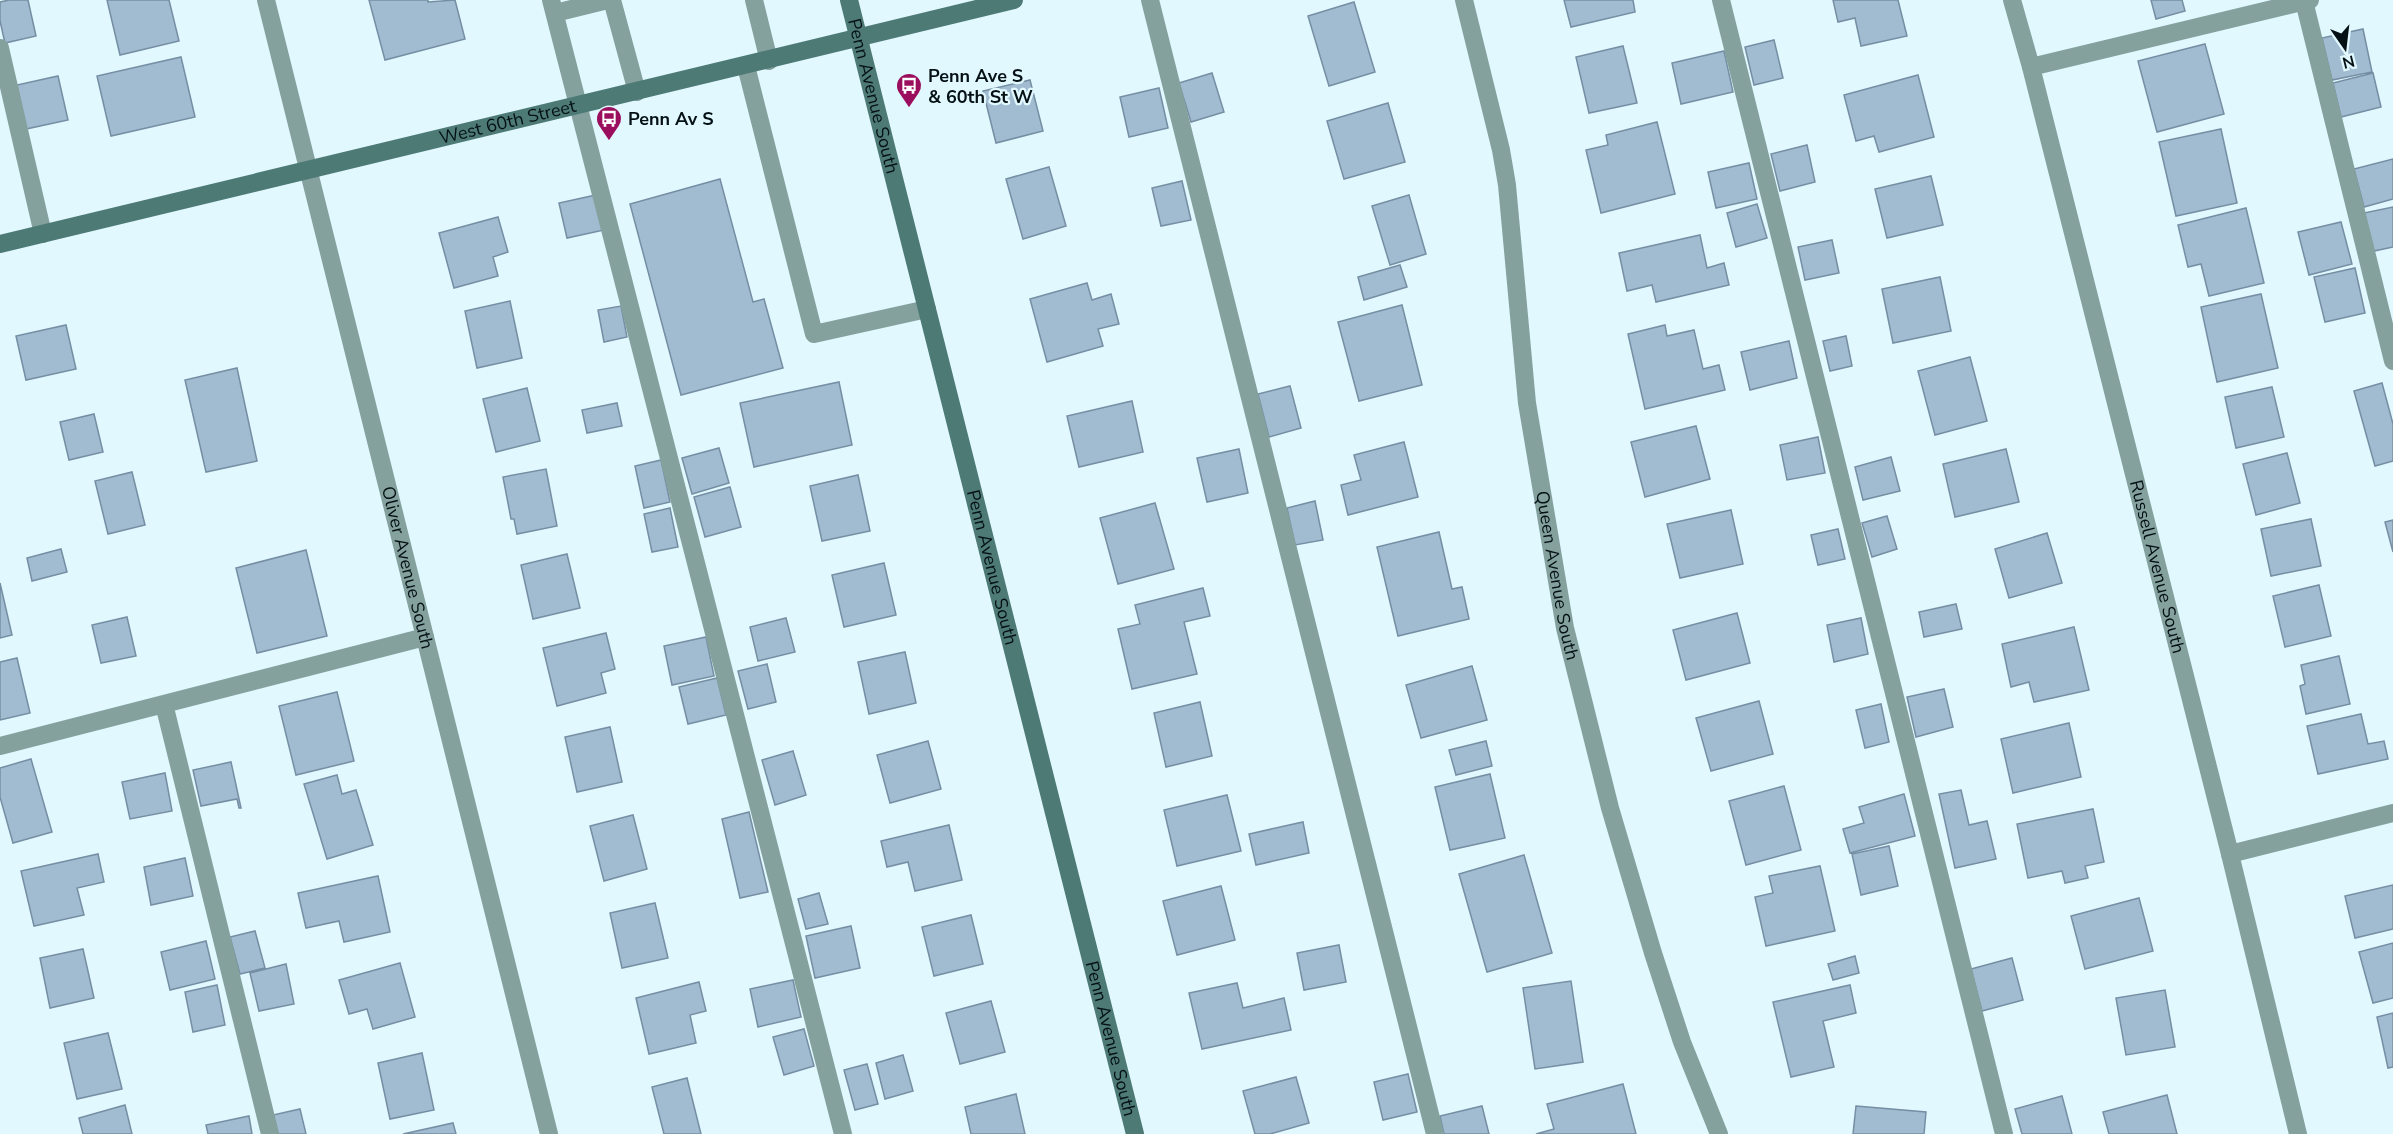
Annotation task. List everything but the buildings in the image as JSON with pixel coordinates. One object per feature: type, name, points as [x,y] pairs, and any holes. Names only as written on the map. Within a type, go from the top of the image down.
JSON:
[{"type":"main road","name":"Penn Avenue South","points":[[849,0],[1135,1134]]},
{"type":"main road","name":"West 60th Street","points":[[0,244],[308,172],[1014,0]]},
{"type":"street","name":"Oliver Avenue South","points":[[266,0],[549,1134]]},
{"type":"street","points":[[637,92],[610,0],[553,7],[843,1134]]},
{"type":"street","points":[[754,0],[769,61]]},
{"type":"street","points":[[1149,0],[1435,1134]]},
{"type":"street","name":"Queen Avenue South","points":[[1464,0],[1501,150],[1507,186],[1527,403],[1565,628],[1610,808],[1653,953],[1682,1042],[1719,1134]]},
{"type":"street","points":[[1721,0],[2004,1134]]},
{"type":"street","name":"Russell Avenue South","points":[[2012,0],[2031,67],[2230,854],[2298,1134]]},
{"type":"street","points":[[2031,67],[2307,1],[2393,361]]},
{"type":"street","points":[[0,48],[43,234]]},
{"type":"street","points":[[746,66],[814,334],[927,309]]},
{"type":"street","points":[[0,746],[424,637]]},
{"type":"street","points":[[164,704],[270,1134]]},
{"type":"street","points":[[2230,854],[2393,813]]},
{"type":"place","name":"Penn Ave S & 60th St W","points":[[909,109]]},
{"type":"place","name":"Penn Av S","points":[[609,142]]}]
